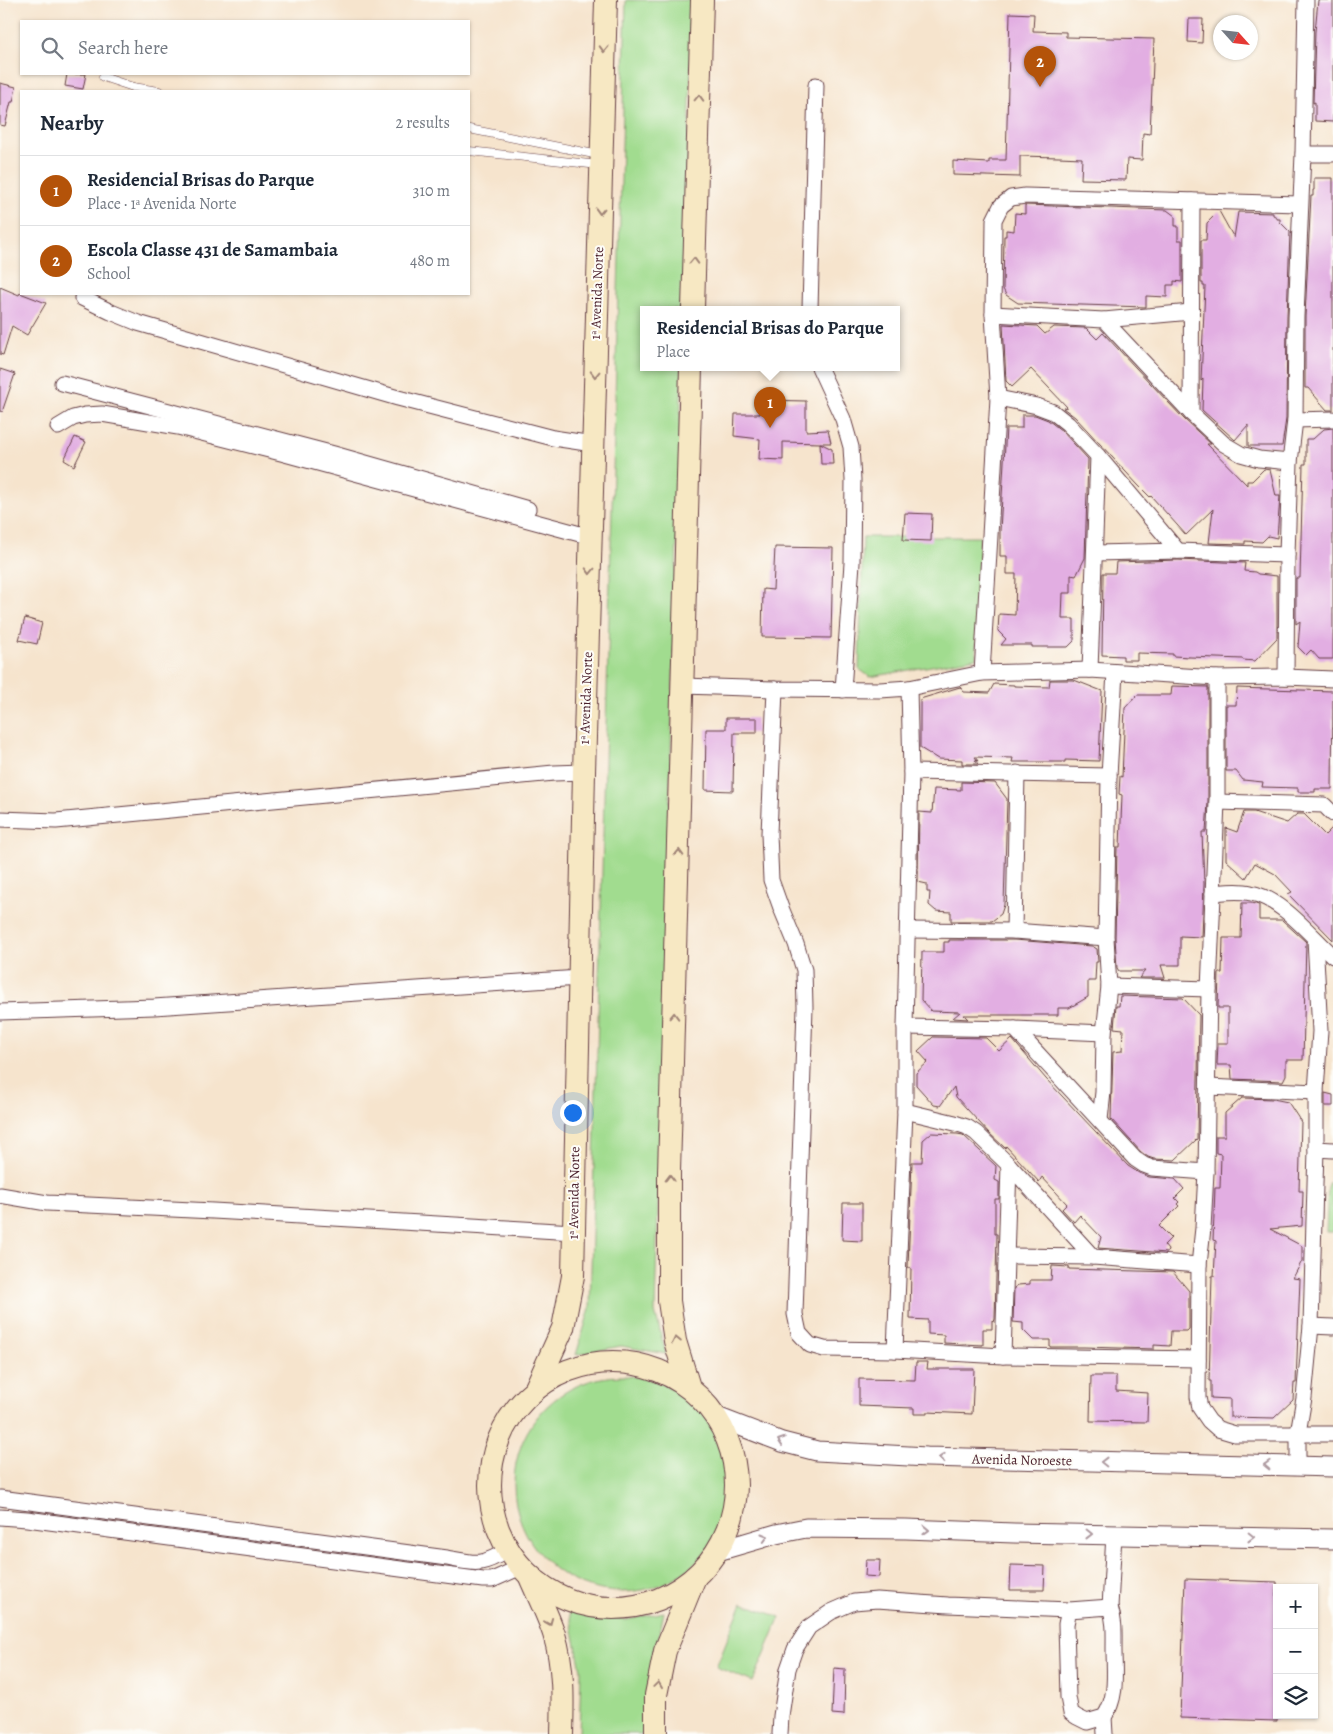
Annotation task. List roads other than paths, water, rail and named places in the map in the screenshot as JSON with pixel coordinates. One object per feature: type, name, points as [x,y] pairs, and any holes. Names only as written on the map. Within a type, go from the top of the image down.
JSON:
[{"type":"main road","name":"1ᵃ Avenida Norte","points":[[535,1390],[563,1328],[573,1276],[584,772],[606,0]]},
{"type":"main road","points":[[693,306],[702,0]]},
{"type":"main road","points":[[689,1387],[675,1341],[669,1301],[670,1172],[691,371]]},
{"type":"main road","points":[[520,1565],[561,1597],[596,1608],[641,1605],[666,1597],[695,1577],[718,1551],[732,1518],[737,1484],[732,1449],[717,1417],[689,1387],[653,1367],[612,1361],[571,1369],[535,1390],[511,1416],[494,1456],[490,1483],[494,1518],[520,1565],[553,1633],[563,1684],[562,1734]]},
{"type":"main road","points":[[656,1734],[656,1695],[665,1651],[695,1577]]},
{"type":"street","points":[[1286,677],[1287,555],[1290,462],[1295,420],[1306,0]]},
{"type":"street","points":[[810,306],[816,85]]},
{"type":"street","points":[[1303,154],[1333,154]]},
{"type":"street","points":[[982,673],[998,398],[993,314],[994,220],[1001,206],[1011,198],[1025,196],[1300,204]]},
{"type":"street","points":[[1192,201],[1192,413]]},
{"type":"street","points":[[82,298],[138,323],[370,390],[552,438],[593,444]]},
{"type":"street","points":[[993,314],[1104,320],[1191,312]]},
{"type":"street","points":[[1104,320],[1224,444],[1241,454],[1259,459],[1290,462]]},
{"type":"street","points":[[821,371],[842,419],[851,446],[853,480],[852,563],[844,690]]},
{"type":"street","points":[[62,383],[499,500],[591,533]]},
{"type":"street","points":[[998,398],[1038,406],[1053,412],[1068,424],[1098,456],[1178,550]]},
{"type":"street","points":[[58,427],[73,418],[102,414],[178,427],[591,533]]},
{"type":"street","points":[[1295,420],[1333,420]]},
{"type":"street","points":[[1090,670],[1096,553],[1098,456]]},
{"type":"street","points":[[1096,553],[1178,550],[1287,555]]},
{"type":"street","points":[[683,686],[844,690],[909,688],[982,673],[1090,670],[1217,678],[1333,678]]},
{"type":"street","points":[[1100,1120],[1108,986],[1106,938],[1108,776],[1115,672]]},
{"type":"street","points":[[1217,678],[1217,802],[1209,989],[1206,1172],[1199,1265],[1197,1384],[1200,1408],[1208,1421],[1218,1428],[1235,1434],[1333,1434]]},
{"type":"street","points":[[895,1350],[905,1111],[911,772],[909,688]]},
{"type":"street","points":[[775,689],[769,834],[771,880],[804,970],[802,1144],[795,1314],[800,1333],[810,1345],[824,1349],[895,1350],[1003,1356],[1198,1360]]},
{"type":"street","points":[[0,819],[56,821],[544,774],[584,772]]},
{"type":"street","points":[[911,772],[1108,776]]},
{"type":"street","points":[[1014,931],[1017,773]]},
{"type":"street","points":[[1217,802],[1330,807]]},
{"type":"street","points":[[1213,893],[1249,892],[1266,896],[1281,906],[1333,956]]},
{"type":"street","points":[[908,930],[1014,931],[1106,938]]},
{"type":"street","points":[[1298,1466],[1298,1433],[1311,1326],[1316,1092],[1326,1031],[1315,939]]},
{"type":"street","points":[[0,1012],[154,1007],[579,978]]},
{"type":"street","points":[[1108,986],[1209,989]]},
{"type":"street","points":[[905,1027],[1015,1028],[1104,1032]]},
{"type":"street","points":[[1015,1028],[1144,1166],[1206,1172]]},
{"type":"street","points":[[1208,1087],[1316,1092]]},
{"type":"street","points":[[905,1111],[967,1127],[976,1133],[1009,1166],[1093,1258]]},
{"type":"street","points":[[1316,1149],[1333,1150]]},
{"type":"street","points":[[1003,1356],[1009,1166]]},
{"type":"street","points":[[0,1195],[47,1203],[222,1211],[574,1232]]},
{"type":"street","points":[[1007,1256],[1093,1258],[1199,1265]]},
{"type":"street","points":[[1311,1326],[1333,1327]]},
{"type":"street","name":"Avenida Noroeste","points":[[717,1417],[782,1442],[817,1451],[927,1457],[1333,1468]]},
{"type":"street","points":[[0,1498],[473,1563],[488,1561],[520,1565]]},
{"type":"street","points":[[0,1517],[483,1580],[492,1580],[520,1565]]},
{"type":"street","points":[[718,1551],[776,1534],[806,1528],[1333,1539]]},
{"type":"street","points":[[1105,1734],[1104,1717],[1110,1708],[1114,1694],[1115,1677],[1115,1621],[1110,1607],[1114,1534]]},
{"type":"street","points":[[780,1734],[780,1716],[788,1669],[795,1649],[808,1627],[831,1612],[854,1602],[877,1600],[1070,1610],[1110,1607]]},
{"type":"street","points":[[1070,1610],[1066,1624],[1068,1697],[1071,1713],[1076,1718],[1087,1722],[1104,1717]]},
{"type":"lane","points":[[103,77],[133,87],[152,90]]},
{"type":"lane","points":[[470,129],[601,160]]},
{"type":"lane","points":[[470,151],[601,160]]},
{"type":"place","name":"Escola Classe 431 de Samambaia","points":[[1040,87]]},
{"type":"place","name":"Residencial Brisas do Parque","points":[[770,428]]}]
